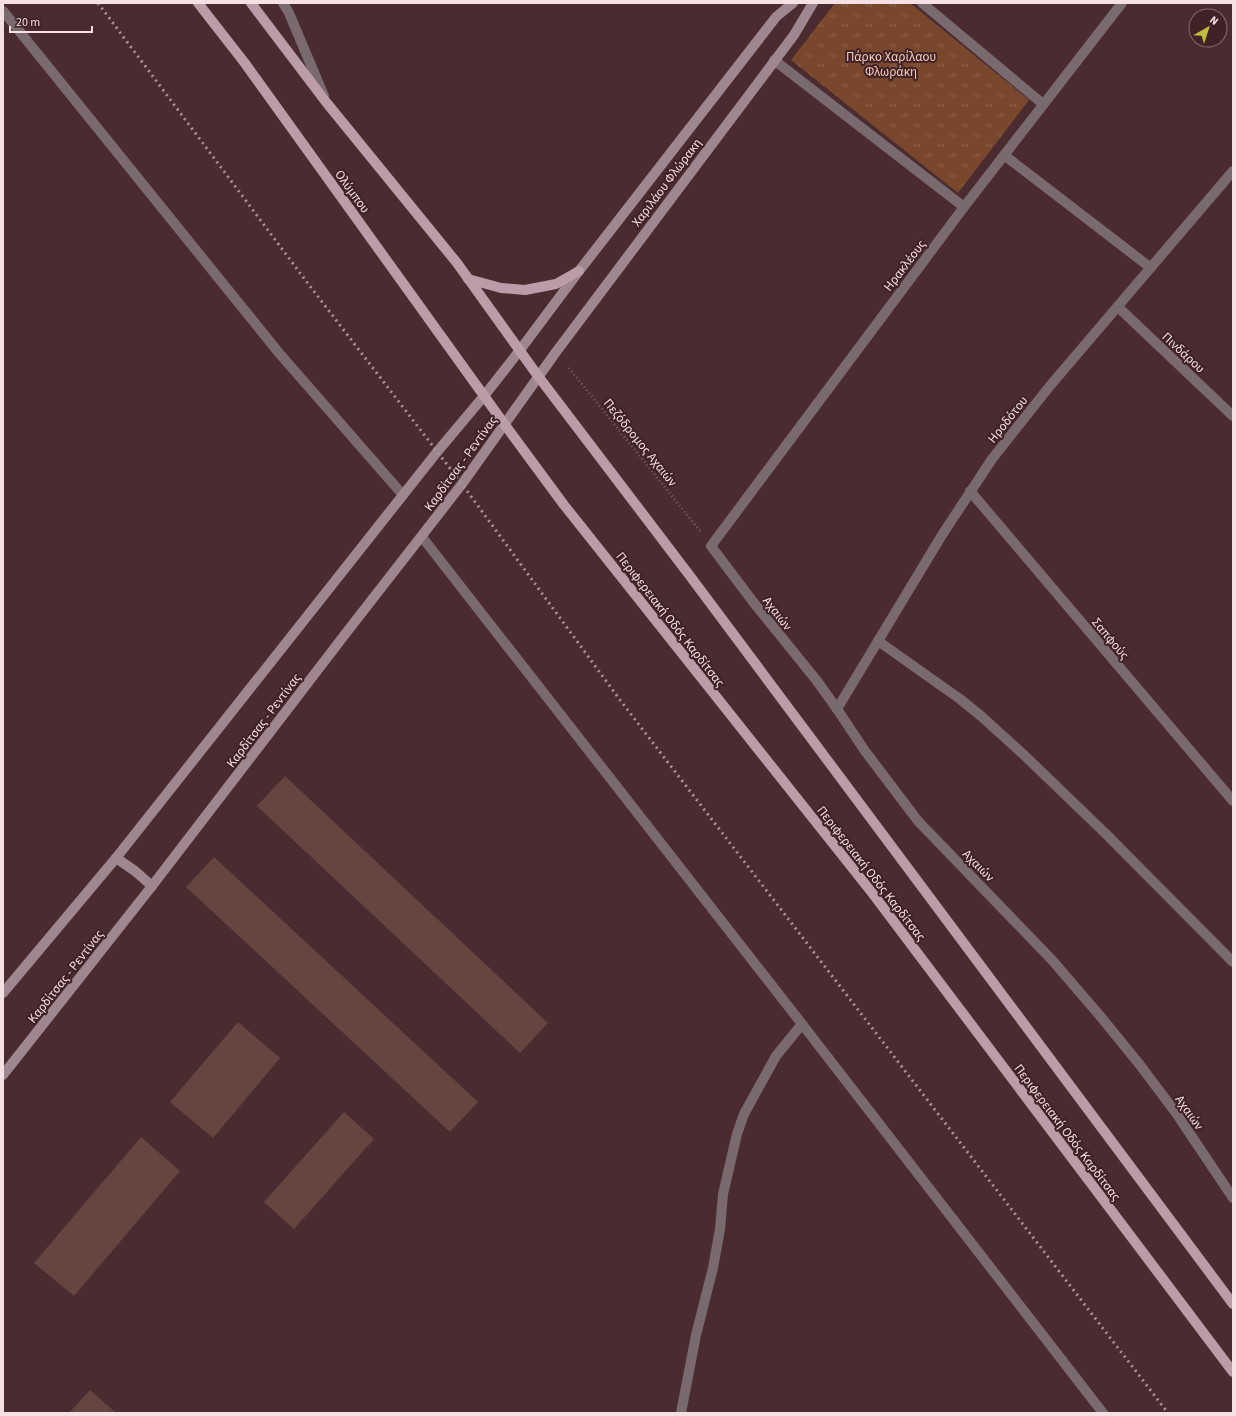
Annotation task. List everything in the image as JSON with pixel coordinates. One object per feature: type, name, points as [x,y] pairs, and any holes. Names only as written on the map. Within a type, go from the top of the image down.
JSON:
[{"type":"main road","name":"Ολύμπου","points":[[198,3],[244,62],[484,396]]},
{"type":"main road","points":[[250,3],[326,102],[468,279],[538,376],[690,576],[1233,1304]]},
{"type":"main road","name":"Χαριλάου Φλώρακη","points":[[520,350],[579,271],[776,17],[793,3]]},
{"type":"main road","name":"Χαριλάου Φλώρακη","points":[[538,376],[794,35],[813,3]]},
{"type":"main road","points":[[468,279],[501,288],[525,290],[556,284],[579,271]]},
{"type":"main road","name":"Καρδίτσας - Ρεντίνας","points":[[3,993],[116,858],[437,452],[520,350]]},
{"type":"main road","name":"Καρδίτσας - Ρεντίνας","points":[[3,1075],[152,886],[336,645],[422,537],[505,425],[538,376]]},
{"type":"main road","name":"Περιφερειακή Οδός Καρδίτσας","points":[[484,396],[569,511],[873,894],[1233,1372]]},
{"type":"main road","points":[[116,858],[152,886]]},
{"type":"street","points":[[283,3],[289,13],[326,102]]},
{"type":"street","points":[[922,3],[1044,104]]},
{"type":"street","name":"Ηρακλέους","points":[[711,546],[964,207],[1122,3]]},
{"type":"street","points":[[3,10],[279,353],[403,495]]},
{"type":"street","points":[[774,60],[964,207]]},
{"type":"street","points":[[1004,155],[1151,268]]},
{"type":"street","name":"Ηροδότου","points":[[837,708],[942,535],[992,459],[1015,428],[1233,172]]},
{"type":"street","name":"Πινδάρου","points":[[1118,307],[1233,416]]},
{"type":"street","name":"Σαπφούς","points":[[970,491],[1233,801]]},
{"type":"street","points":[[422,537],[1103,1413]]},
{"type":"street","name":"Αχαιών","points":[[711,546],[733,576],[817,681],[837,708],[865,751],[918,821],[1052,960],[1140,1065],[1176,1113],[1233,1198]]},
{"type":"street","points":[[878,641],[982,716],[1105,833],[1233,962]]},
{"type":"street","points":[[681,1413],[696,1335],[713,1268],[720,1230],[723,1194],[737,1134],[744,1114],[776,1056],[802,1024]]},
{"type":"path","name":"Πεζόδρομος Αχαιών","points":[[556,352],[711,546]]},
{"type":"green space","name":"Πάρκο Χαρίλαου Φλωράκη","points":[[835,3],[910,3],[1029,100],[958,193],[791,60]]},
{"type":"building","points":[[285,776],[548,1023],[520,1053],[257,806]]},
{"type":"building","points":[[214,857],[478,1102],[450,1132],[186,887]]},
{"type":"building","points":[[238,1022],[280,1058],[213,1138],[170,1102]]},
{"type":"building","points":[[344,1112],[374,1139],[294,1229],[264,1202]]},
{"type":"building","points":[[141,1137],[180,1171],[74,1296],[34,1263]]},
{"type":"building","points":[[90,1390],[116,1413],[69,1413]]},
{"type":"railway","points":[[98,3],[303,277],[462,484],[620,700],[1168,1413]]}]
